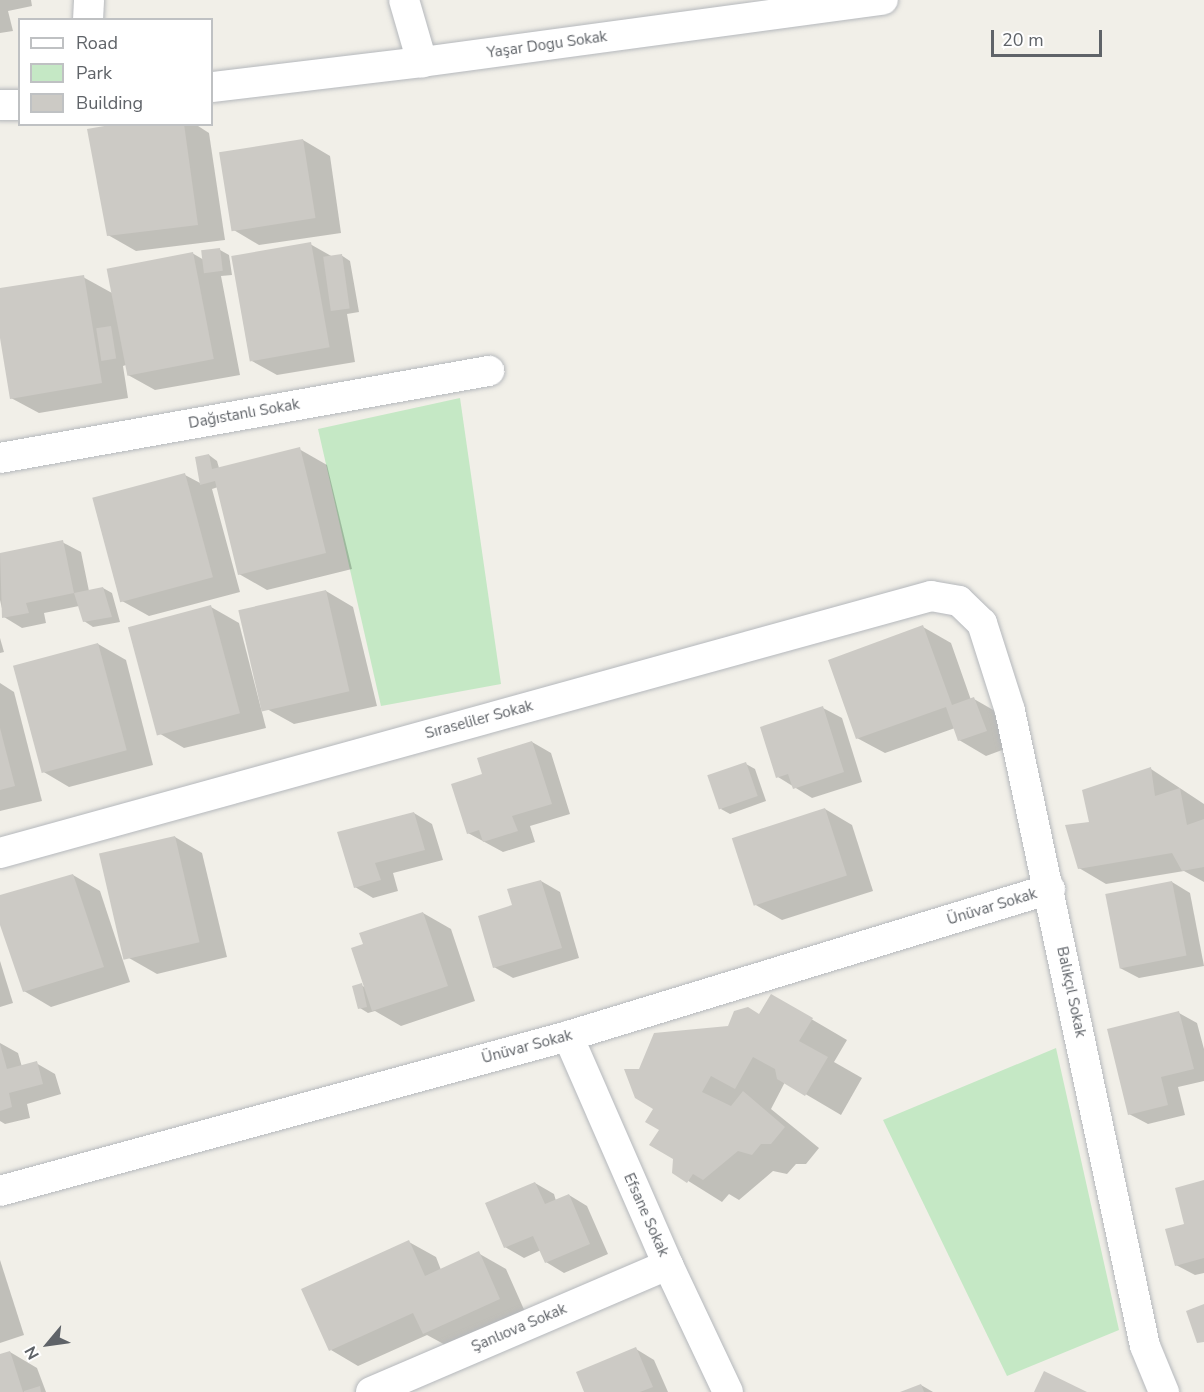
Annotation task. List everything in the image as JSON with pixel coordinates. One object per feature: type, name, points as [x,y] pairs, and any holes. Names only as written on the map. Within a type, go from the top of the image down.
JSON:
[{"type":"street","points":[[88,18],[89,0]]},
{"type":"street","points":[[404,0],[422,62]]},
{"type":"street","name":"Yaşar Dogu Sokak","points":[[213,87],[422,62],[697,12],[883,0]]},
{"type":"street","points":[[0,105],[18,105]]},
{"type":"street","name":"Dağıstanlı Sokak","points":[[0,458],[489,371]]},
{"type":"street","name":"Sıraseliler Sokak","points":[[0,853],[931,596],[959,601]]},
{"type":"street","name":"Balıkçıl Sokak","points":[[959,601],[982,623],[1010,711],[1050,889],[1145,1346],[1164,1392]]},
{"type":"street","name":"Ünüvar Sokak","points":[[0,1191],[568,1036],[1050,889]]},
{"type":"street","name":"Efsane Sokak","points":[[568,1036],[668,1264],[728,1392]]},
{"type":"street","name":"Şanlıova Sokak","points":[[371,1392],[668,1264]]},
{"type":"green space","points":[[460,398],[501,684],[381,706],[318,429]]},
{"type":"green space","points":[[1056,1048],[1119,1330],[1007,1376],[883,1120]]},
{"type":"building","points":[[104,126],[184,126],[198,225],[107,236],[87,129]]},
{"type":"building","points":[[303,139],[316,218],[232,231],[219,152]]},
{"type":"building","points":[[311,242],[330,347],[250,361],[231,256]]},
{"type":"building","points":[[220,248],[223,271],[204,273],[201,250]]},
{"type":"building","points":[[193,252],[214,359],[127,376],[107,269]]},
{"type":"building","points":[[342,254],[350,308],[331,311],[323,257]]},
{"type":"building","points":[[84,275],[102,383],[10,399],[0,338],[0,288]]},
{"type":"building","points":[[111,326],[116,359],[101,361],[96,328]]},
{"type":"building","points":[[300,447],[326,553],[238,575],[215,481],[200,485],[195,457],[209,454],[212,469]]},
{"type":"building","points":[[185,473],[213,577],[120,602],[92,498]]},
{"type":"building","points":[[63,540],[74,593],[26,603],[29,613],[2,618],[0,553]]},
{"type":"building","points":[[103,587],[112,617],[83,622],[74,593]]},
{"type":"building","points":[[326,590],[349,691],[262,712],[238,610]]},
{"type":"building","points":[[211,605],[240,713],[157,735],[128,627]]},
{"type":"building","points":[[923,625],[952,705],[974,697],[987,731],[958,741],[946,707],[856,739],[828,660]]},
{"type":"building","points":[[98,643],[127,750],[42,773],[13,666]]},
{"type":"building","points":[[823,706],[844,772],[793,789],[788,774],[776,778],[760,727]]},
{"type":"building","points":[[0,728],[15,786],[0,790]]},
{"type":"building","points":[[532,741],[552,804],[512,816],[518,831],[483,842],[479,830],[467,834],[451,784],[482,774],[477,758]]},
{"type":"building","points":[[746,762],[758,796],[719,809],[707,775]]},
{"type":"building","points":[[1151,767],[1155,796],[1180,788],[1187,825],[1204,819],[1204,867],[1182,871],[1172,853],[1078,869],[1065,825],[1089,822],[1082,790]]},
{"type":"building","points":[[825,808],[847,876],[754,906],[732,838]]},
{"type":"building","points":[[414,812],[425,850],[375,863],[381,880],[354,888],[337,832]]},
{"type":"building","points":[[175,836],[200,942],[124,960],[99,854]]},
{"type":"building","points":[[73,874],[104,967],[23,992],[0,925],[0,895]]},
{"type":"building","points":[[541,880],[562,948],[493,968],[478,916],[512,905],[507,889]]},
{"type":"building","points":[[1172,881],[1187,956],[1120,969],[1105,894]]},
{"type":"building","points":[[423,912],[448,986],[372,1011],[351,948],[363,944],[359,933]]},
{"type":"building","points":[[362,983],[367,1007],[358,1009],[352,986]]},
{"type":"building","points":[[771,994],[813,1018],[799,1041],[828,1057],[805,1096],[777,1079],[775,1069],[753,1057],[735,1089],[711,1076],[702,1092],[731,1106],[743,1091],[785,1127],[771,1144],[761,1144],[752,1155],[738,1151],[703,1180],[693,1174],[687,1183],[672,1173],[673,1159],[649,1145],[659,1130],[645,1122],[653,1109],[635,1098],[624,1069],[639,1069],[654,1033],[728,1026],[734,1011],[748,1007],[759,1014]]},
{"type":"building","points":[[1179,1011],[1194,1069],[1161,1077],[1168,1105],[1128,1115],[1107,1029]]},
{"type":"building","points":[[0,1044],[7,1069],[37,1061],[43,1084],[9,1093],[12,1107],[0,1111]]},
{"type":"building","points":[[1204,1180],[1204,1258],[1175,1266],[1165,1229],[1184,1224],[1175,1188]]},
{"type":"building","points":[[535,1182],[545,1204],[569,1194],[590,1244],[545,1263],[533,1236],[504,1248],[485,1203]]},
{"type":"building","points":[[409,1240],[425,1276],[479,1251],[500,1299],[423,1334],[413,1313],[329,1351],[301,1289]]},
{"type":"building","points":[[1204,1304],[1204,1342],[1197,1343],[1186,1311]]},
{"type":"building","points":[[636,1347],[653,1387],[640,1392],[584,1392],[576,1372]]},
{"type":"building","points":[[10,1351],[23,1392],[0,1392],[0,1354]]},
{"type":"building","points":[[1044,1371],[1087,1392],[1034,1392]]},
{"type":"building","points":[[921,1384],[924,1392],[900,1392]]},
{"type":"building","points":[[40,1386],[41,1392],[24,1392],[24,1391]]}]
